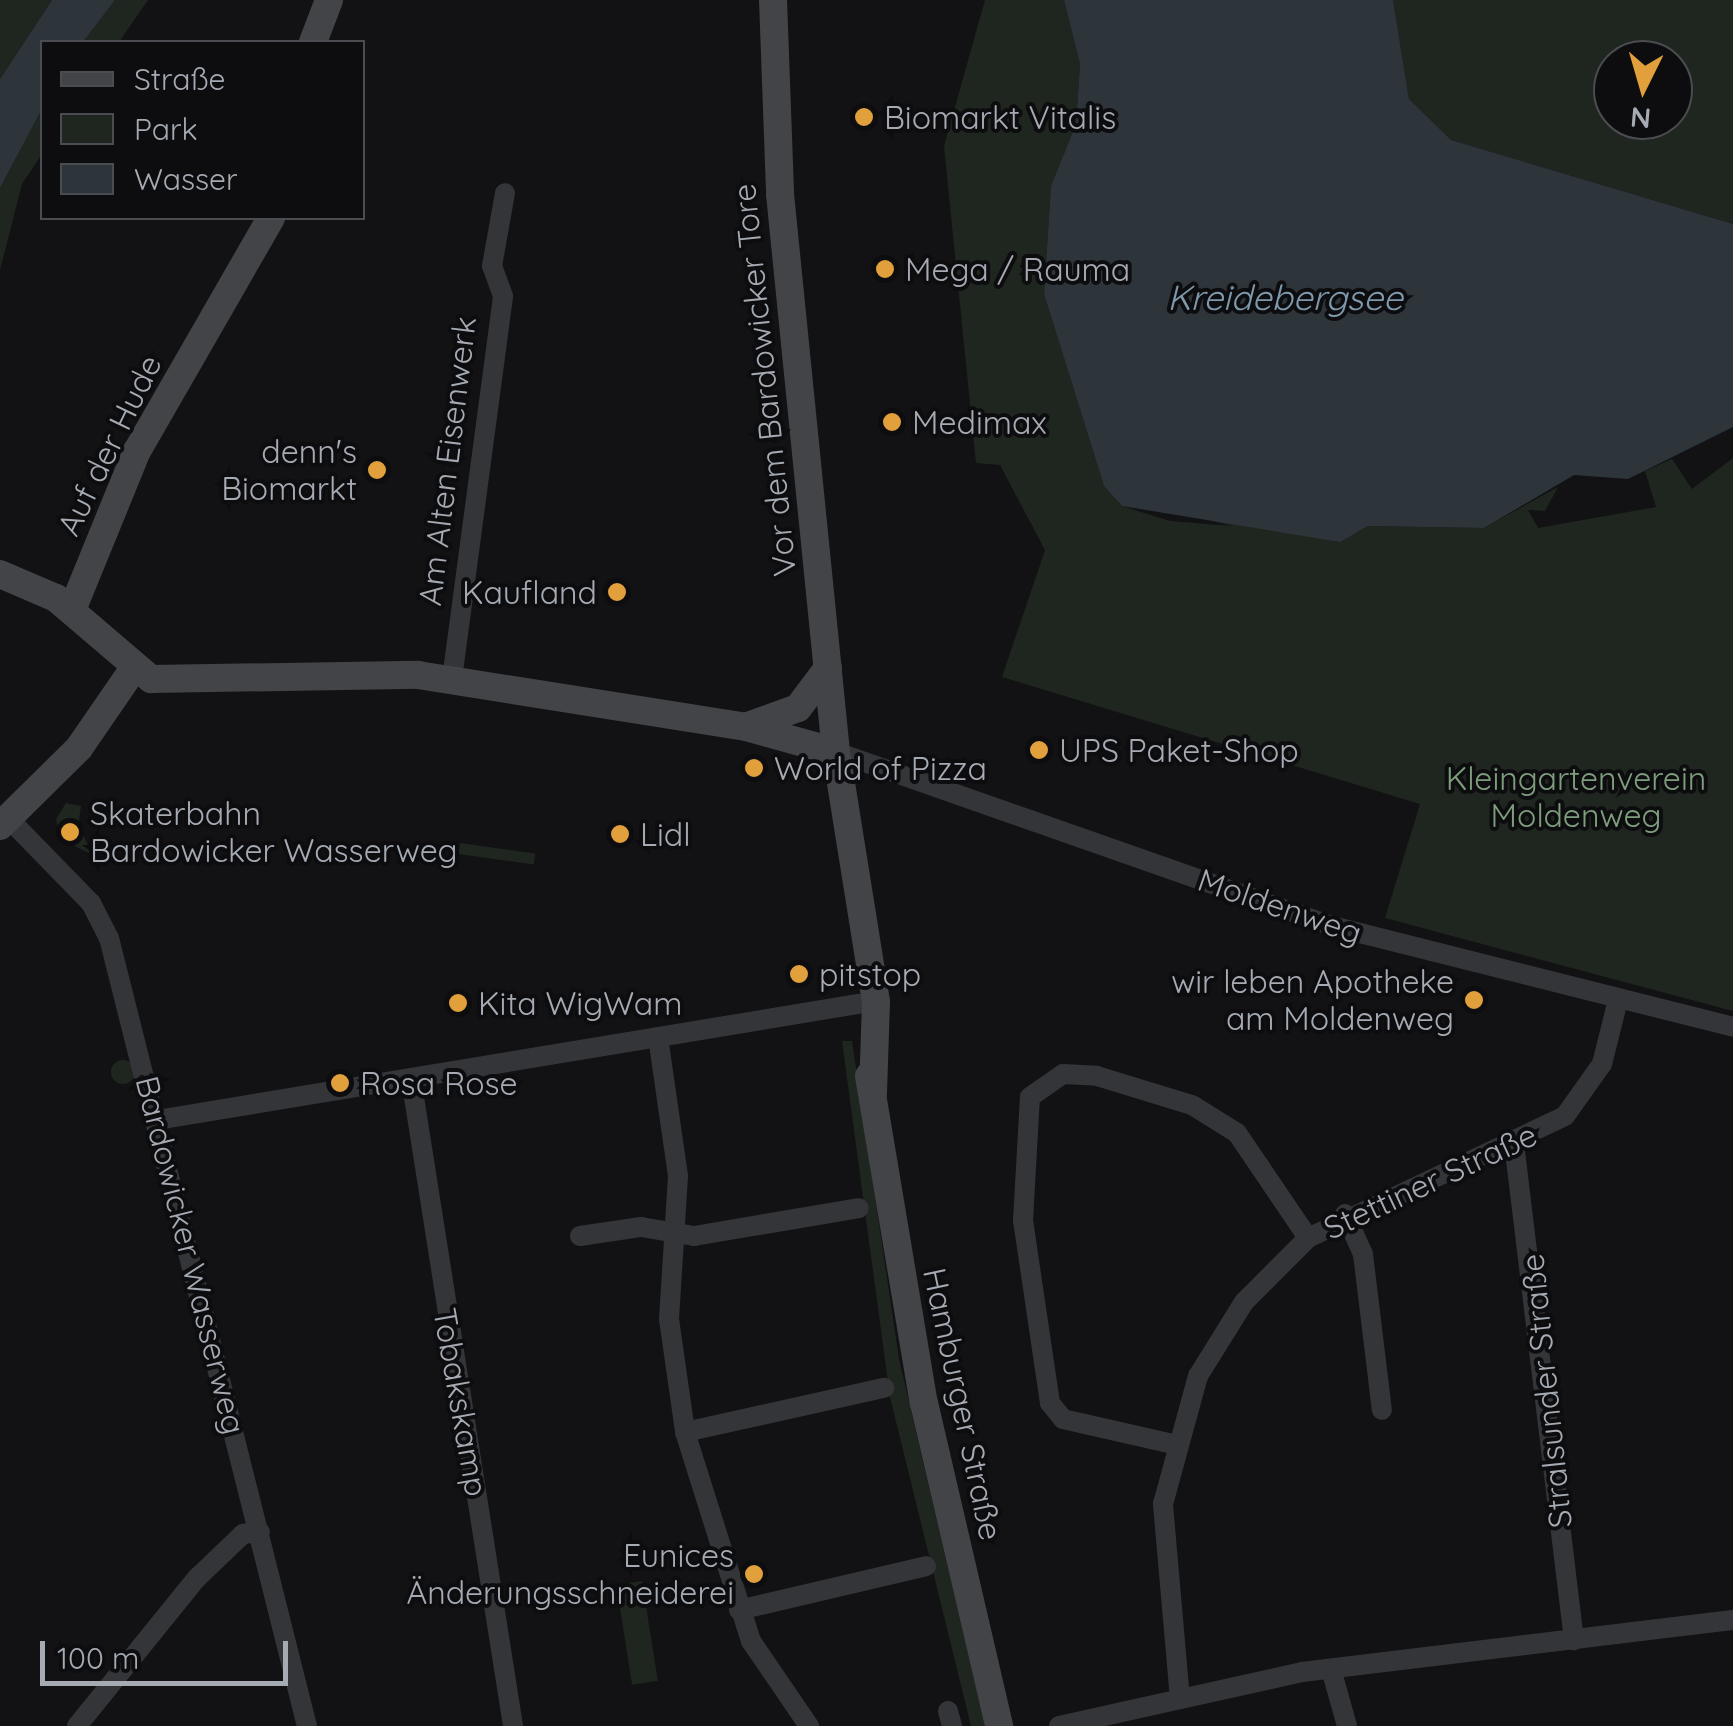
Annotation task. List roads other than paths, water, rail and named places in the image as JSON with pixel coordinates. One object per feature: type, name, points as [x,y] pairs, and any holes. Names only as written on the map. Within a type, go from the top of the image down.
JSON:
[{"type":"main road","points":[[314,40],[329,0]]},
{"type":"main road","name":"Vor dem Bardowicker Tore","points":[[773,0],[780,194],[836,752],[876,1002],[873,1094]]},
{"type":"main road","name":"Auf der Hude","points":[[72,610],[130,466],[269,220]]},
{"type":"main road","points":[[0,574],[72,610],[132,671],[176,683],[330,671],[452,679],[746,727],[836,752]]},
{"type":"main road","points":[[746,727],[798,708],[828,668]]},
{"type":"main road","points":[[4,822],[78,748],[132,671]]},
{"type":"main road","name":"Vor dem Bardowicker Tore","points":[[836,752],[833,808],[873,1094]]},
{"type":"main road","name":"Hamburger Straße","points":[[873,1094],[924,1403],[999,1726]]},
{"type":"street","name":"Am Alten Eisenwerk","points":[[452,679],[503,296],[492,266],[505,193]]},
{"type":"street","name":"Moldenweg","points":[[836,752],[1332,926],[1733,1027]]},
{"type":"street","name":"Bardowicker Wasserweg","points":[[4,822],[102,922],[158,1120],[307,1726]]},
{"type":"street","name":"Stettiner Straße","points":[[1180,1699],[1162,1548],[1174,1444],[1198,1376],[1244,1302],[1308,1238],[1345,1214],[1514,1143],[1565,1116],[1589,1090],[1618,1000]]},
{"type":"street","points":[[158,1120],[858,1004]]},
{"type":"street","points":[[658,1037],[676,1143],[669,1318],[685,1432],[738,1610],[761,1663],[809,1726]]},
{"type":"street","points":[[1174,1444],[1063,1420],[1050,1403],[1023,1221],[1030,1096],[1063,1074],[1097,1076],[1192,1104],[1237,1134],[1308,1238]]},
{"type":"street","name":"Tobakskamp","points":[[411,1078],[513,1726]]},
{"type":"street","name":"Stralsunder Straße","points":[[1514,1143],[1574,1640]]},
{"type":"street","points":[[580,1236],[674,1232],[859,1208]]},
{"type":"street","points":[[1345,1214],[1363,1254],[1382,1410]]},
{"type":"street","points":[[685,1432],[884,1388]]},
{"type":"street","points":[[77,1726],[219,1555],[260,1532]]},
{"type":"street","points":[[738,1610],[926,1566]]},
{"type":"street","points":[[1059,1726],[1331,1669],[1733,1620]]},
{"type":"street","points":[[1331,1669],[1348,1726]]},
{"type":"water","points":[[52,0],[115,0],[85,40],[40,40],[40,113],[0,188],[0,79]]},
{"type":"water","name":"Kreidebergsee","points":[[1064,0],[1393,0],[1409,99],[1451,140],[1733,224],[1733,427],[1628,479],[1574,475],[1484,528],[1368,526],[1340,542],[1122,506],[1104,486],[1044,294],[1051,186],[1076,124],[1080,64]]},
{"type":"place","name":"Biomarkt Vitalis","points":[[864,117]]},
{"type":"place","name":"Mega / Rauma","points":[[885,269]]},
{"type":"place","name":"Medimax","points":[[892,422]]},
{"type":"place","name":"denn's Biomarkt","points":[[377,470]]},
{"type":"place","name":"Kaufland","points":[[617,592]]},
{"type":"place","name":"UPS Paket-Shop","points":[[1039,750]]},
{"type":"place","name":"World of Pizza","points":[[754,768]]},
{"type":"place","name":"Skaterbahn Bardowicker Wasserweg","points":[[70,832]]},
{"type":"place","name":"Lidl","points":[[620,834]]},
{"type":"place","name":"pitstop","points":[[799,974]]},
{"type":"place","name":"wir leben Apotheke am Moldenweg","points":[[1474,1000]]},
{"type":"place","name":"Kita WigWam","points":[[458,1003]]},
{"type":"place","name":"Rosa Rose","points":[[340,1083]]},
{"type":"place","name":"Eunices Änderungsschneiderei","points":[[754,1574]]},
{"type":"park label","name":"Kleingartenverein Moldenweg","points":[[1576,798]]}]
